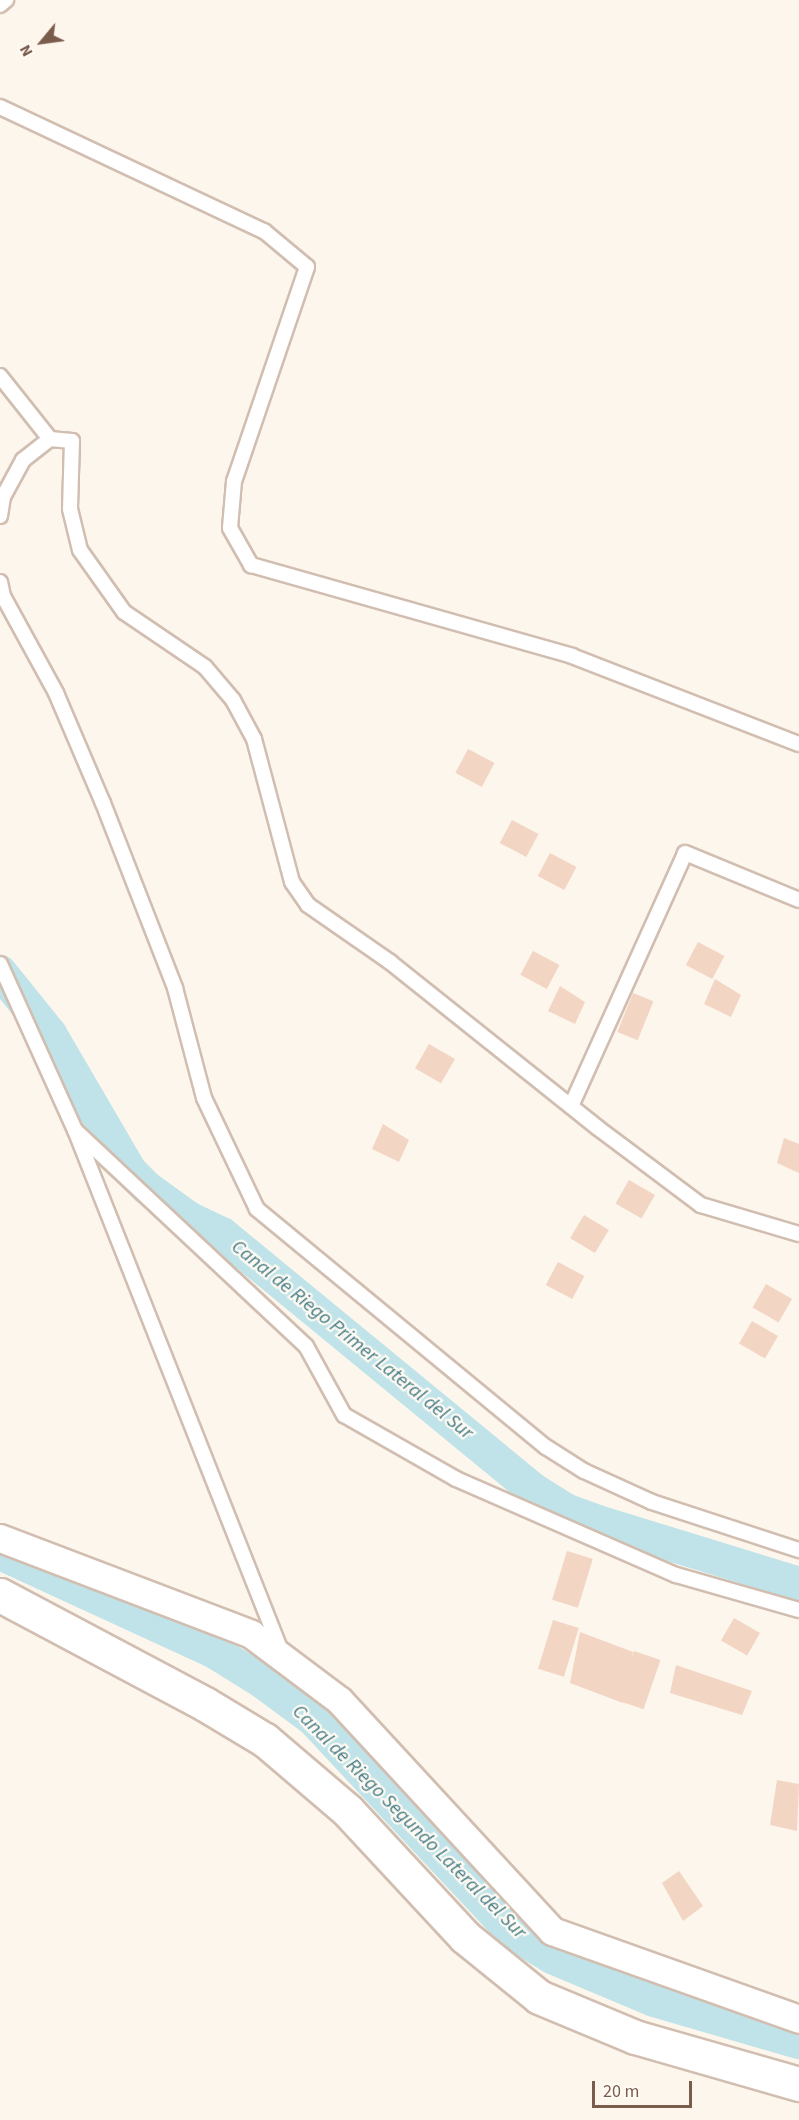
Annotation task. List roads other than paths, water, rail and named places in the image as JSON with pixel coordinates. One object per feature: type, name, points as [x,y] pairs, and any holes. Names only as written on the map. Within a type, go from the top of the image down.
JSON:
[{"type":"street","points":[[0,1538],[251,1635],[339,1701],[552,1931],[799,2019]]},
{"type":"street","points":[[0,1595],[206,1704],[265,1740],[348,1811],[465,1937],[539,1997],[635,2037],[799,2084]]},
{"type":"lane","points":[[0,5],[6,0]]},
{"type":"lane","points":[[0,107],[264,231],[307,267],[234,482],[230,528],[251,565],[572,656],[799,744]]},
{"type":"lane","points":[[0,376],[50,439]]},
{"type":"lane","points":[[0,516],[3,497],[23,460],[50,439],[72,441],[70,509],[80,550],[102,586],[124,612],[205,667],[233,700],[254,739],[292,882],[308,905],[390,962],[570,1106],[701,1205],[799,1234]]},
{"type":"lane","points":[[0,582],[3,596],[56,693],[103,803],[175,988],[204,1098],[257,1209],[546,1447],[584,1471],[652,1502],[799,1550]]},
{"type":"lane","points":[[570,1106],[686,853],[799,900]]},
{"type":"lane","points":[[0,964],[75,1130],[284,1659]]},
{"type":"lane","points":[[75,1130],[306,1346],[344,1416],[456,1479],[676,1575],[799,1610]]},
{"type":"waterway","name":"Canal de Riego Primer Lateral del Sur","points":[[0,972],[50,1034],[130,1171],[147,1188],[190,1219],[222,1234],[532,1489],[565,1510],[598,1522],[799,1584]]},
{"type":"waterway","name":"Canal de Riego Segundo Lateral del Sur","points":[[0,1553],[215,1652],[263,1682],[313,1719],[513,1933],[552,1957],[654,2000],[799,2042]]}]
